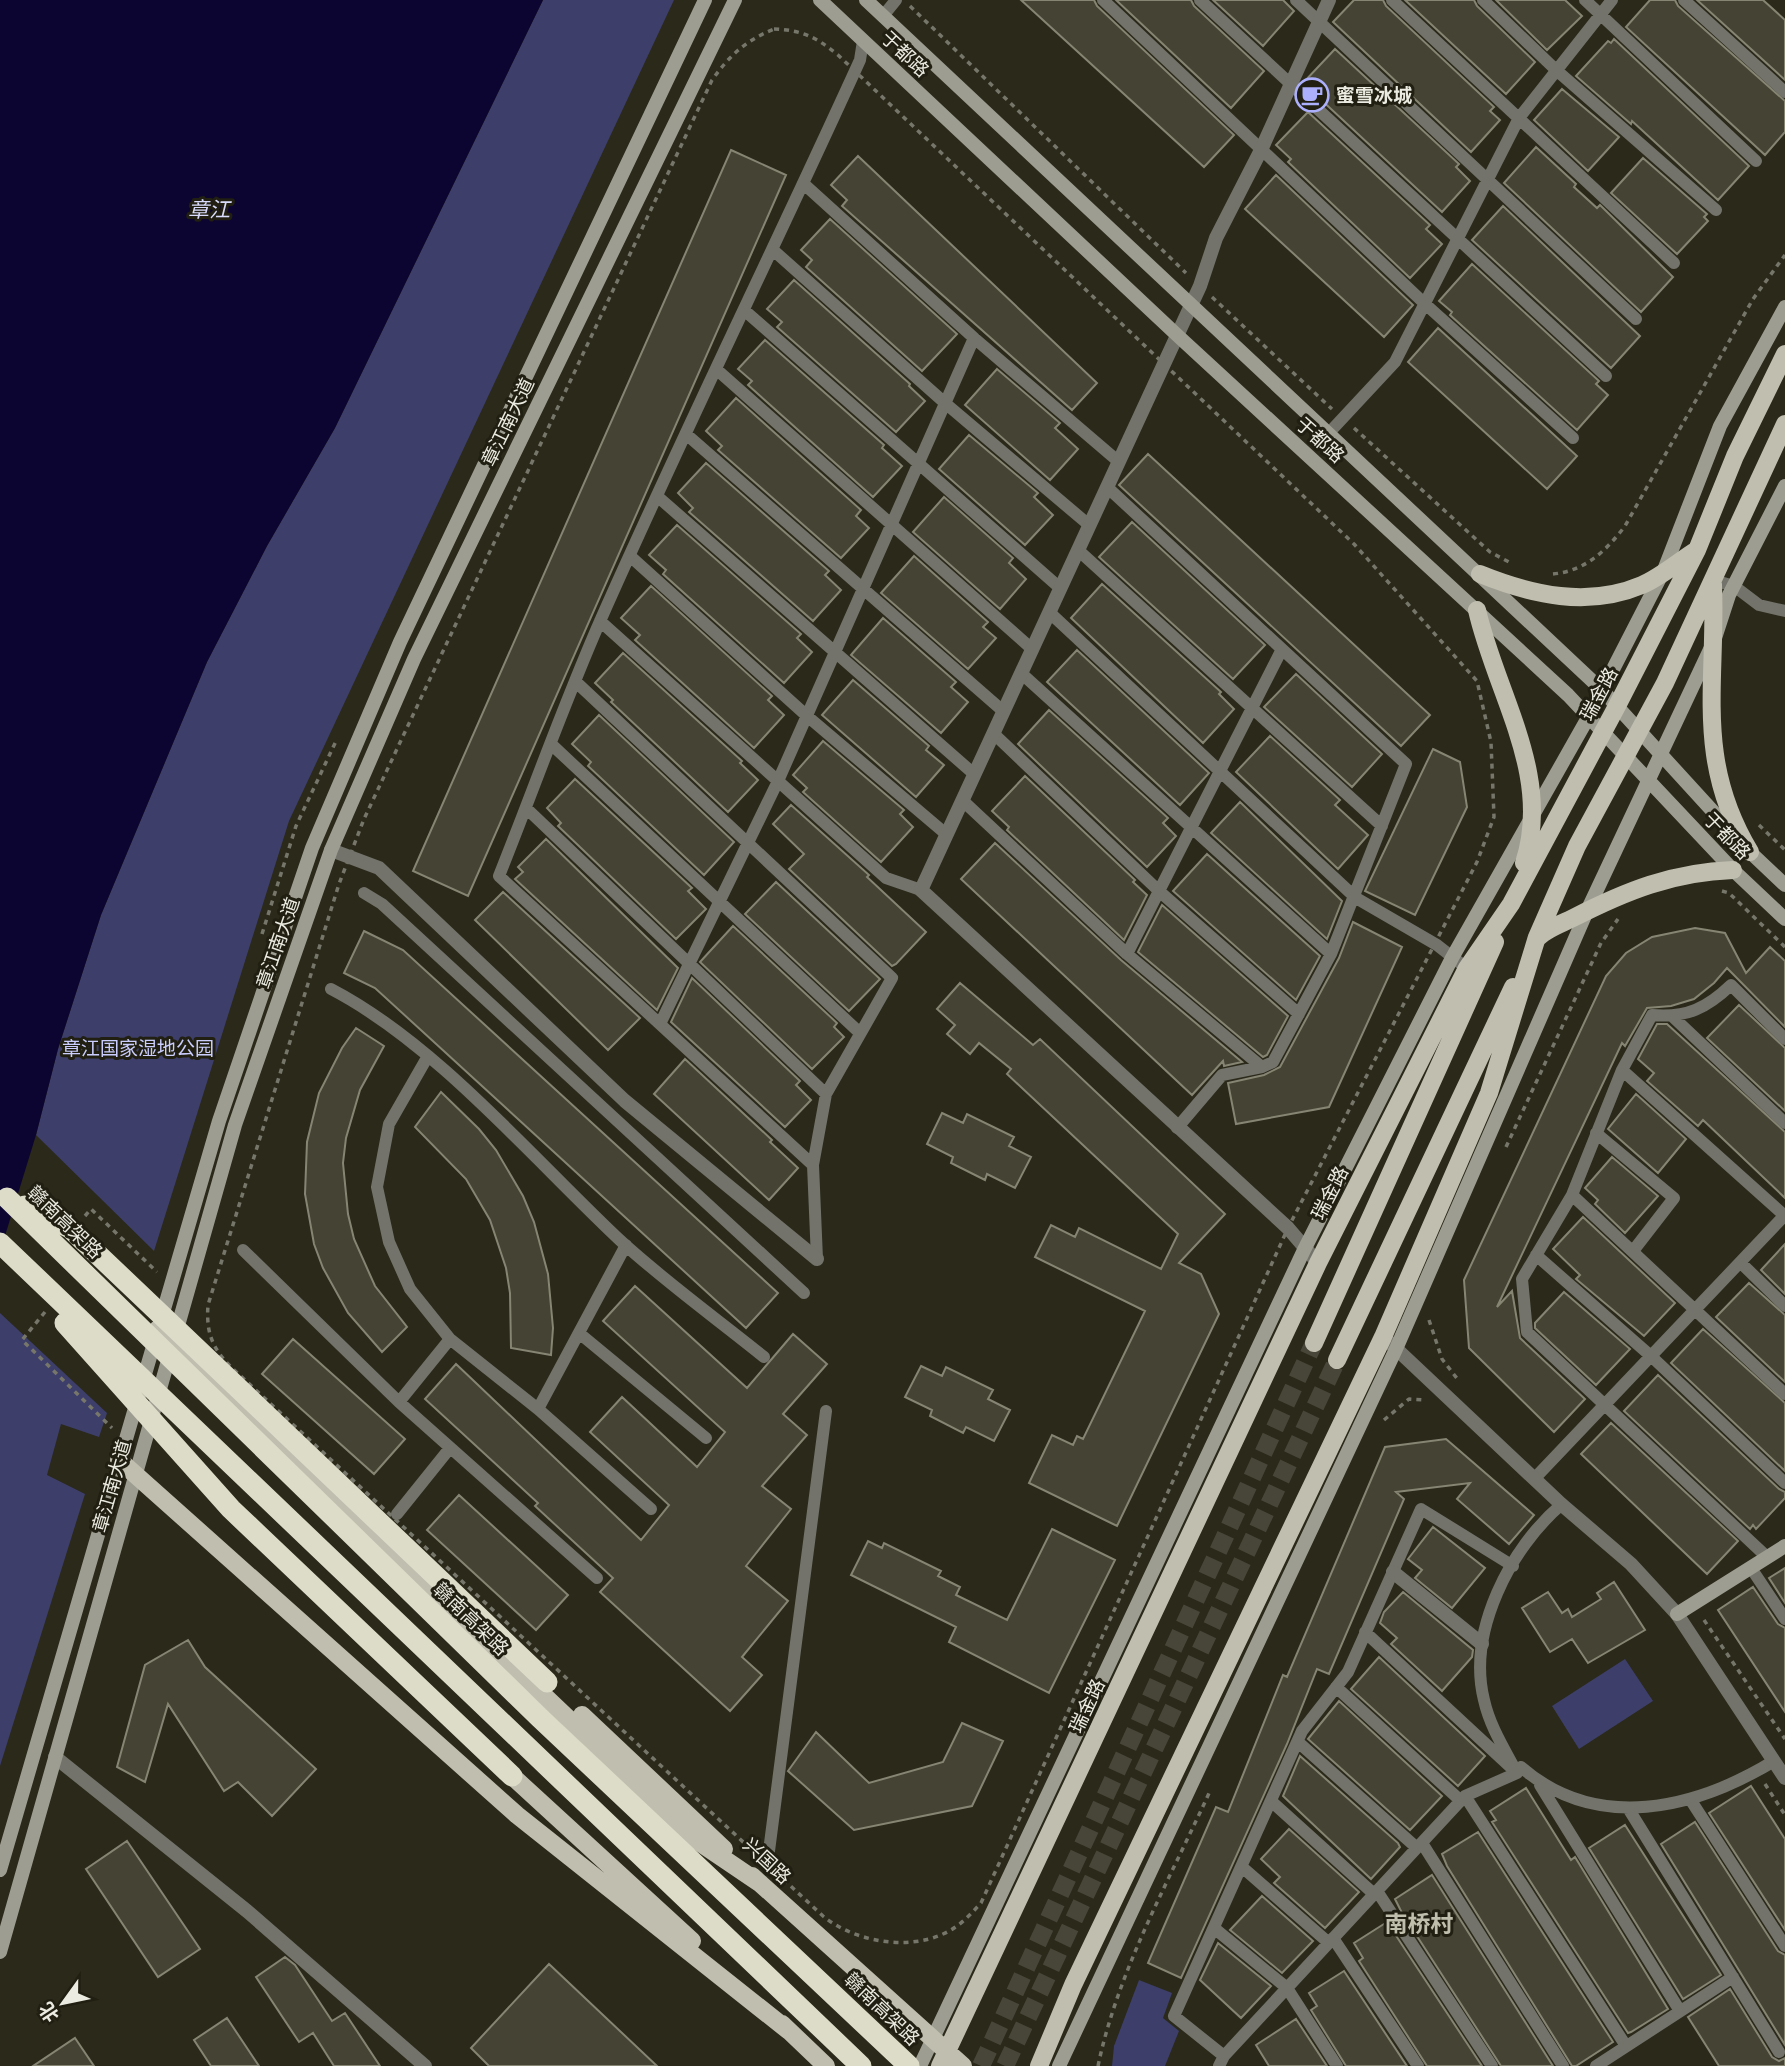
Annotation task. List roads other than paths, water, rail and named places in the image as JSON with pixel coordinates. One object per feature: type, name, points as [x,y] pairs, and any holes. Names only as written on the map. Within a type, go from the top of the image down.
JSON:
[{"type":"highway","name":"赣南高架路","points":[[547,1682],[70,1228],[7,1198],[540,1718],[908,2066]]},
{"type":"highway","points":[[0,1245],[231,1509],[512,1776]]},
{"type":"highway","points":[[0,1245],[861,2066]]},
{"type":"main road","name":"章江南大道","points":[[0,1870],[219,1121],[312,848],[400,642],[705,0]]},
{"type":"main road","name":"章江南大道","points":[[0,1952],[235,1125],[331,850],[414,659],[735,0]]},
{"type":"main road","name":"于都路","points":[[820,0],[1589,716],[1646,780],[1733,870],[1785,919]]},
{"type":"main road","name":"于都路","points":[[866,0],[1603,691],[1750,852],[1785,885]]},
{"type":"main road","points":[[920,2066],[1304,1250],[1452,958],[1603,691],[1664,570],[1720,426],[1785,307]]},
{"type":"main road","name":"瑞金路","points":[[944,2059],[1318,1263],[1467,968],[1511,904],[1617,706],[1697,550],[1735,456],[1785,354]]},
{"type":"main road","points":[[1337,1360],[1537,937],[1577,846],[1665,683],[1785,424]]},
{"type":"main road","points":[[1059,2066],[1646,780],[1714,641],[1734,586],[1785,486]]},
{"type":"main road","points":[[1480,574],[1530,592],[1577,598],[1622,592],[1642,585],[1697,550]]},
{"type":"main road","points":[[1713,580],[1714,641],[1710,685],[1712,747],[1725,802],[1750,852]]},
{"type":"main road","points":[[1314,1343],[1511,904],[1530,844],[1527,759],[1511,709],[1486,649],[1477,610]]},
{"type":"main road","points":[[1039,2066],[1073,1985],[1389,1343],[1489,1093],[1537,937],[1626,891],[1667,877],[1733,870]]},
{"type":"main road","points":[[158,1329],[696,1840],[761,1884]]},
{"type":"main road","points":[[119,1460],[517,1815],[789,2031]]},
{"type":"main road","points":[[1677,1614],[1785,1546]]},
{"type":"main road","name":"兴国路","points":[[547,1682],[761,1884],[934,2039],[944,2059],[962,2066]]},
{"type":"main road","points":[[512,1776],[826,2066]]},
{"type":"street","points":[[1318,1263],[1304,1250],[1288,1228],[921,890],[1191,306],[1216,238],[1261,150],[1329,0]]},
{"type":"street","points":[[331,850],[379,868],[625,1101],[817,1259]]},
{"type":"street","points":[[1389,1343],[1534,1479],[1631,1564],[1677,1614],[1785,1778]]},
{"type":"street","points":[[1393,1572],[1482,1644]]},
{"type":"street","points":[[55,1757],[247,1911],[425,2066]]},
{"type":"lane","points":[[883,16],[896,0]]},
{"type":"lane","points":[[1103,0],[1423,302],[1573,438]]},
{"type":"lane","points":[[1200,0],[1606,376]]},
{"type":"lane","points":[[1296,0],[1485,181],[1636,319]]},
{"type":"lane","points":[[1392,0],[1674,263]]},
{"type":"lane","points":[[1483,0],[1555,69],[1716,210]]},
{"type":"lane","points":[[1585,0],[1756,161]]},
{"type":"lane","points":[[1327,435],[1395,362],[1411,336],[1423,302],[1519,118],[1612,0]]},
{"type":"lane","points":[[1684,0],[1785,92]]},
{"type":"lane","points":[[813,1165],[499,876],[600,621],[716,369],[805,185],[855,72],[863,41]]},
{"type":"lane","points":[[805,185],[974,338],[1119,462]]},
{"type":"lane","points":[[773,250],[945,403],[1089,525]]},
{"type":"lane","points":[[744,310],[918,466],[1060,588]]},
{"type":"lane","points":[[660,1024],[778,781],[974,338]]},
{"type":"lane","points":[[716,369],[890,527],[1032,649]]},
{"type":"lane","points":[[686,434],[1003,711]]},
{"type":"lane","points":[[1107,487],[1406,764],[1356,898],[1331,954],[1273,1062],[1262,1067],[1222,1075],[1177,1128]]},
{"type":"lane","points":[[657,496],[974,774]]},
{"type":"lane","points":[[1077,551],[1382,826]]},
{"type":"lane","points":[[630,556],[807,716],[946,834]]},
{"type":"lane","points":[[1713,580],[1734,586],[1759,605],[1785,611]]},
{"type":"lane","points":[[1049,612],[1356,898],[1437,945],[1467,968]]},
{"type":"lane","points":[[600,621],[886,878],[921,890]]},
{"type":"lane","points":[[1127,954],[1282,651]]},
{"type":"lane","points":[[1021,673],[1190,830],[1331,954]]},
{"type":"lane","points":[[576,682],[892,978],[826,1094],[813,1165],[817,1259]]},
{"type":"lane","points":[[993,733],[1159,891],[1298,1014]]},
{"type":"lane","points":[[551,744],[860,1033]]},
{"type":"lane","points":[[962,800],[1127,954],[1262,1067]]},
{"type":"lane","points":[[526,808],[826,1094]]},
{"type":"lane","points":[[364,893],[382,904],[804,1293]]},
{"type":"lane","points":[[1767,1557],[1527,1332],[1522,1279],[1573,1195],[1622,1070],[1653,1015],[1673,1017],[1711,1004],[1731,985],[1785,1039]]},
{"type":"lane","points":[[331,989],[428,1056],[626,1245],[764,1357]]},
{"type":"lane","points":[[1673,1017],[1785,1123]]},
{"type":"lane","points":[[428,1056],[389,1124],[377,1186],[389,1242],[410,1289],[450,1339],[537,1409],[651,1509]]},
{"type":"lane","points":[[1534,1479],[1785,1216],[1622,1070]]},
{"type":"lane","points":[[1596,1132],[1674,1198],[1633,1251]]},
{"type":"lane","points":[[1573,1195],[1785,1394]]},
{"type":"lane","points":[[537,1409],[626,1245]]},
{"type":"lane","points":[[243,1250],[399,1402],[597,1578]]},
{"type":"lane","points":[[1536,1255],[1651,1357],[1785,1483]]},
{"type":"lane","points":[[1741,1263],[1785,1307]]},
{"type":"lane","points":[[579,1333],[706,1438]]},
{"type":"lane","points":[[399,1402],[450,1339]]},
{"type":"lane","points":[[769,1851],[826,1411]]},
{"type":"lane","points":[[397,1514],[450,1447]]},
{"type":"lane","points":[[1517,1773],[1483,1700],[1480,1672],[1482,1644],[1495,1602],[1513,1566],[1532,1537],[1562,1504]]},
{"type":"lane","points":[[1513,1566],[1421,1509],[1348,1672],[1297,1742],[1174,2016],[1222,2061],[1463,1799],[1517,1773],[1521,1767],[1537,1781],[1575,1801],[1595,1806],[1628,1808],[1690,1799],[1757,1772],[1774,1762]]},
{"type":"lane","points":[[1751,1568],[1785,1619]]},
{"type":"lane","points":[[1365,1632],[1517,1773]]},
{"type":"lane","points":[[1336,1687],[1463,1799],[1626,2046]]},
{"type":"lane","points":[[1297,1742],[1420,1845],[1563,2066]]},
{"type":"lane","points":[[1537,1781],[1680,2011]]},
{"type":"lane","points":[[1690,1799],[1785,1946]]},
{"type":"lane","points":[[1271,1801],[1375,1893],[1492,2066]]},
{"type":"lane","points":[[1628,1808],[1779,2052]]},
{"type":"lane","points":[[1242,1867],[1331,1940],[1418,2066]]},
{"type":"lane","points":[[1214,1928],[1287,1988],[1337,2066]]},
{"type":"lane","points":[[1596,2066],[1733,1978]]},
{"type":"water","name":"章江","points":[[0,0],[543,0],[335,428],[267,546],[207,662],[101,915],[58,1049],[36,1135],[0,1252]]},
{"type":"tunnel","points":[[981,2066],[1314,1343]]},
{"type":"tunnel","points":[[1005,2066],[1337,1360]]},
{"type":"place","name":"蜜雪冰城","points":[[1312,95]]},
{"type":"district","name":"南桥村","points":[[1419,1924]]},
{"type":"park label","name":"章江国家湿地公园","points":[[138,1048]]}]
